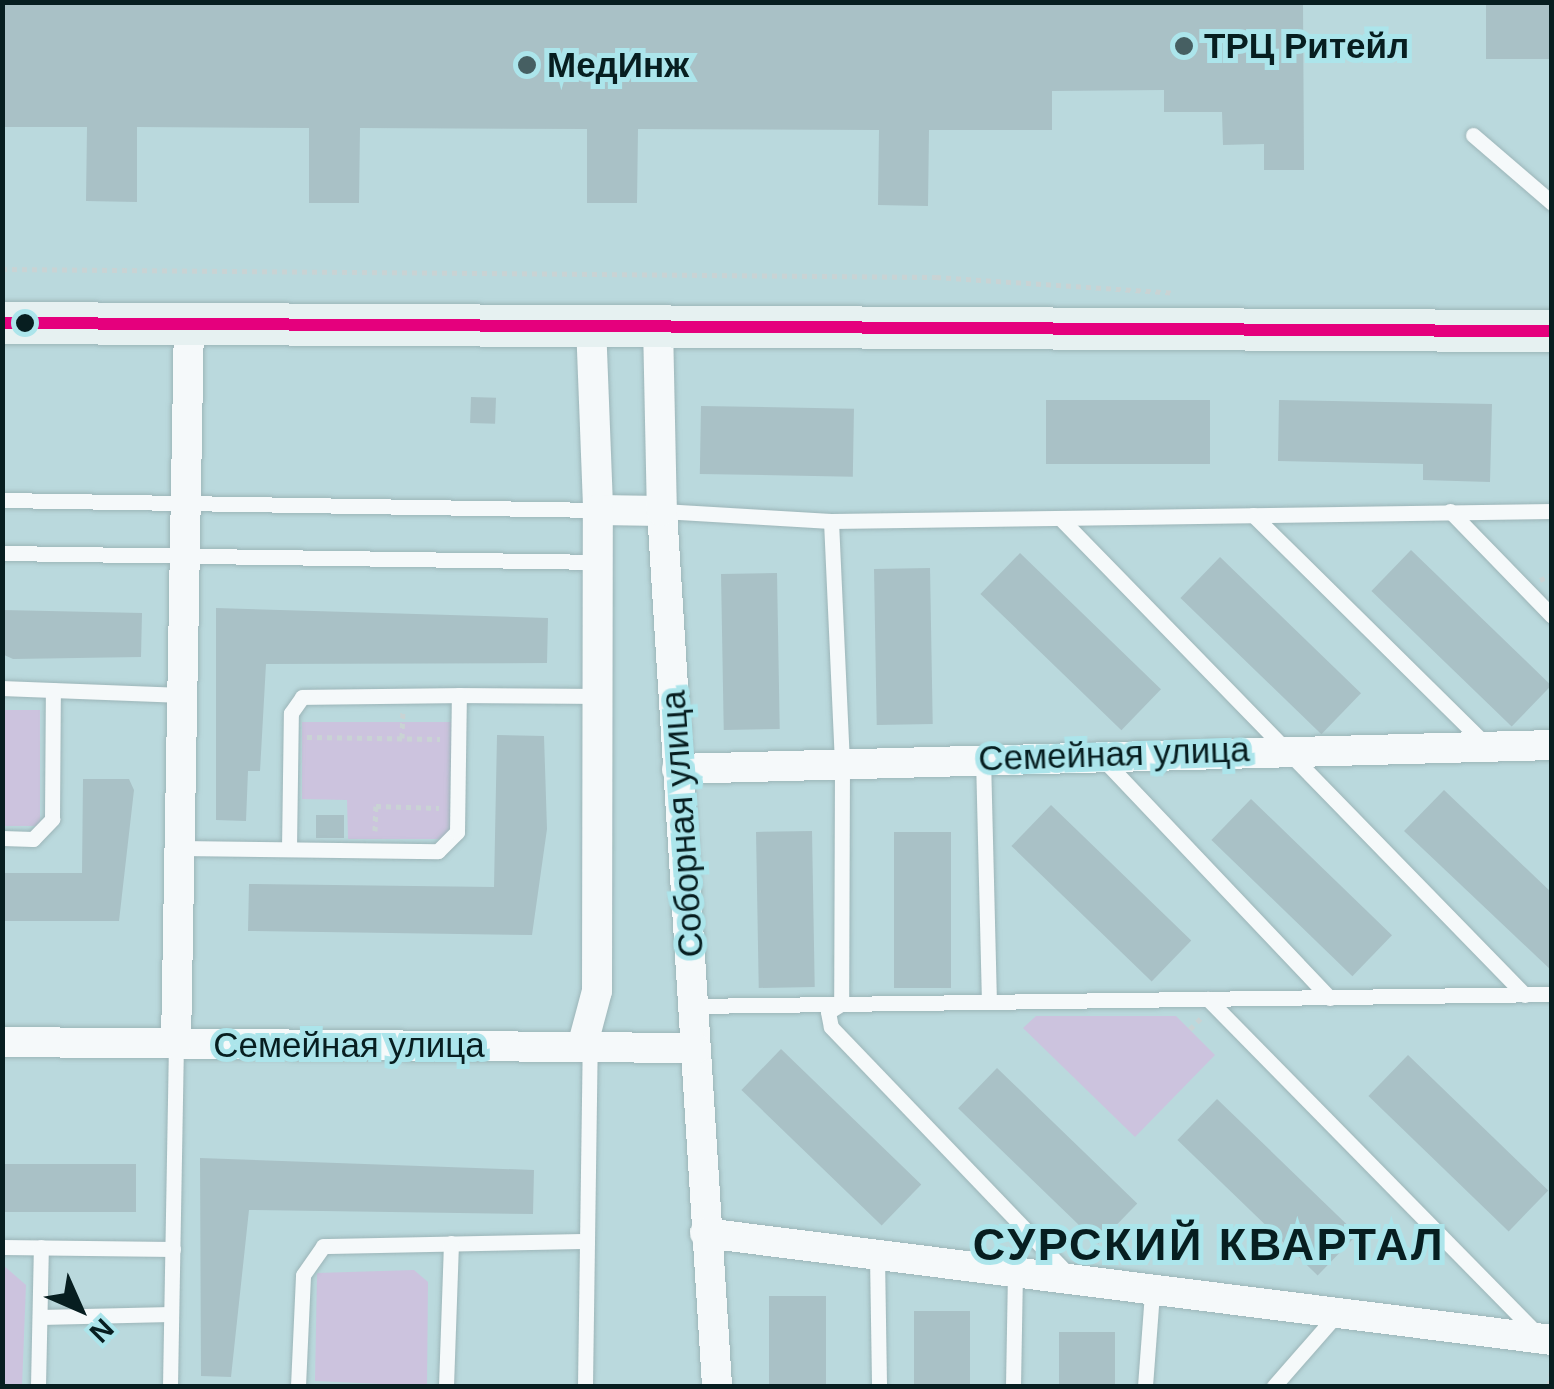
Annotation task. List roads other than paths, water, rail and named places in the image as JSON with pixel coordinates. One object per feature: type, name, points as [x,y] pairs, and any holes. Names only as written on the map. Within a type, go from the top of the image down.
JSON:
[{"type":"main road","points":[[2,323],[1552,331]]},
{"type":"street","points":[[176,1044],[189,322]]},
{"type":"street","points":[[586,1047],[597,991],[599,562],[591,324]]},
{"type":"street","name":"Соборная улица","points":[[658,325],[662,511],[717,1386]]},
{"type":"street","points":[[598,510],[662,511]]},
{"type":"street","name":"Семейная улица","points":[[677,769],[1292,747],[1483,742],[1552,745]]},
{"type":"street","name":"Семейная улица","points":[[2,1042],[696,1048]]},
{"type":"street","points":[[705,1234],[1546,1339]]},
{"type":"lane","points":[[1473,135],[1552,202]]},
{"type":"lane","points":[[2,500],[598,510]]},
{"type":"lane","points":[[662,511],[831,521],[1552,511]]},
{"type":"lane","points":[[1450,512],[1552,616]]},
{"type":"lane","points":[[1253,515],[1483,742]]},
{"type":"lane","points":[[1060,518],[1292,747],[1525,994]]},
{"type":"lane","points":[[831,521],[842,766],[841,1004]]},
{"type":"lane","points":[[2,553],[599,562]]},
{"type":"lane","points":[[2,688],[182,695]]},
{"type":"lane","points":[[2,838],[33,839],[52,819],[54,690]]},
{"type":"lane","points":[[290,849],[291,713],[308,693],[598,696]]},
{"type":"lane","points":[[180,848],[447,847],[458,809],[459,695]]},
{"type":"lane","points":[[1099,754],[1330,998]]},
{"type":"lane","points":[[983,758],[989,1002]]},
{"type":"lane","points":[[694,1006],[1552,994]]},
{"type":"lane","points":[[1208,999],[1546,1339]]},
{"type":"lane","points":[[841,1004],[828,1012],[830,1026],[1076,1283]]},
{"type":"lane","points":[[170,1386],[176,1044]]},
{"type":"lane","points":[[584,1386],[586,1047]]},
{"type":"lane","points":[[298,1386],[303,1275],[314,1251],[587,1241]]},
{"type":"lane","points":[[446,1386],[452,1243]]},
{"type":"lane","points":[[2,1247],[172,1249]]},
{"type":"lane","points":[[38,1386],[41,1247]]},
{"type":"lane","points":[[877,1256],[879,1386]]},
{"type":"lane","points":[[1013,1386],[1015,1274]]},
{"type":"lane","points":[[1146,1386],[1152,1292]]},
{"type":"lane","points":[[40,1317],[172,1314]]},
{"type":"lane","points":[[1274,1386],[1337,1314]]},
{"type":"place","name":"ТРЦ Ритейл","points":[[1184,46]]},
{"type":"place","name":"МедИнж","points":[[527,65]]},
{"type":"district","name":"СУРСКИЙ КВАРТАЛ","points":[[1209,1245]]}]
